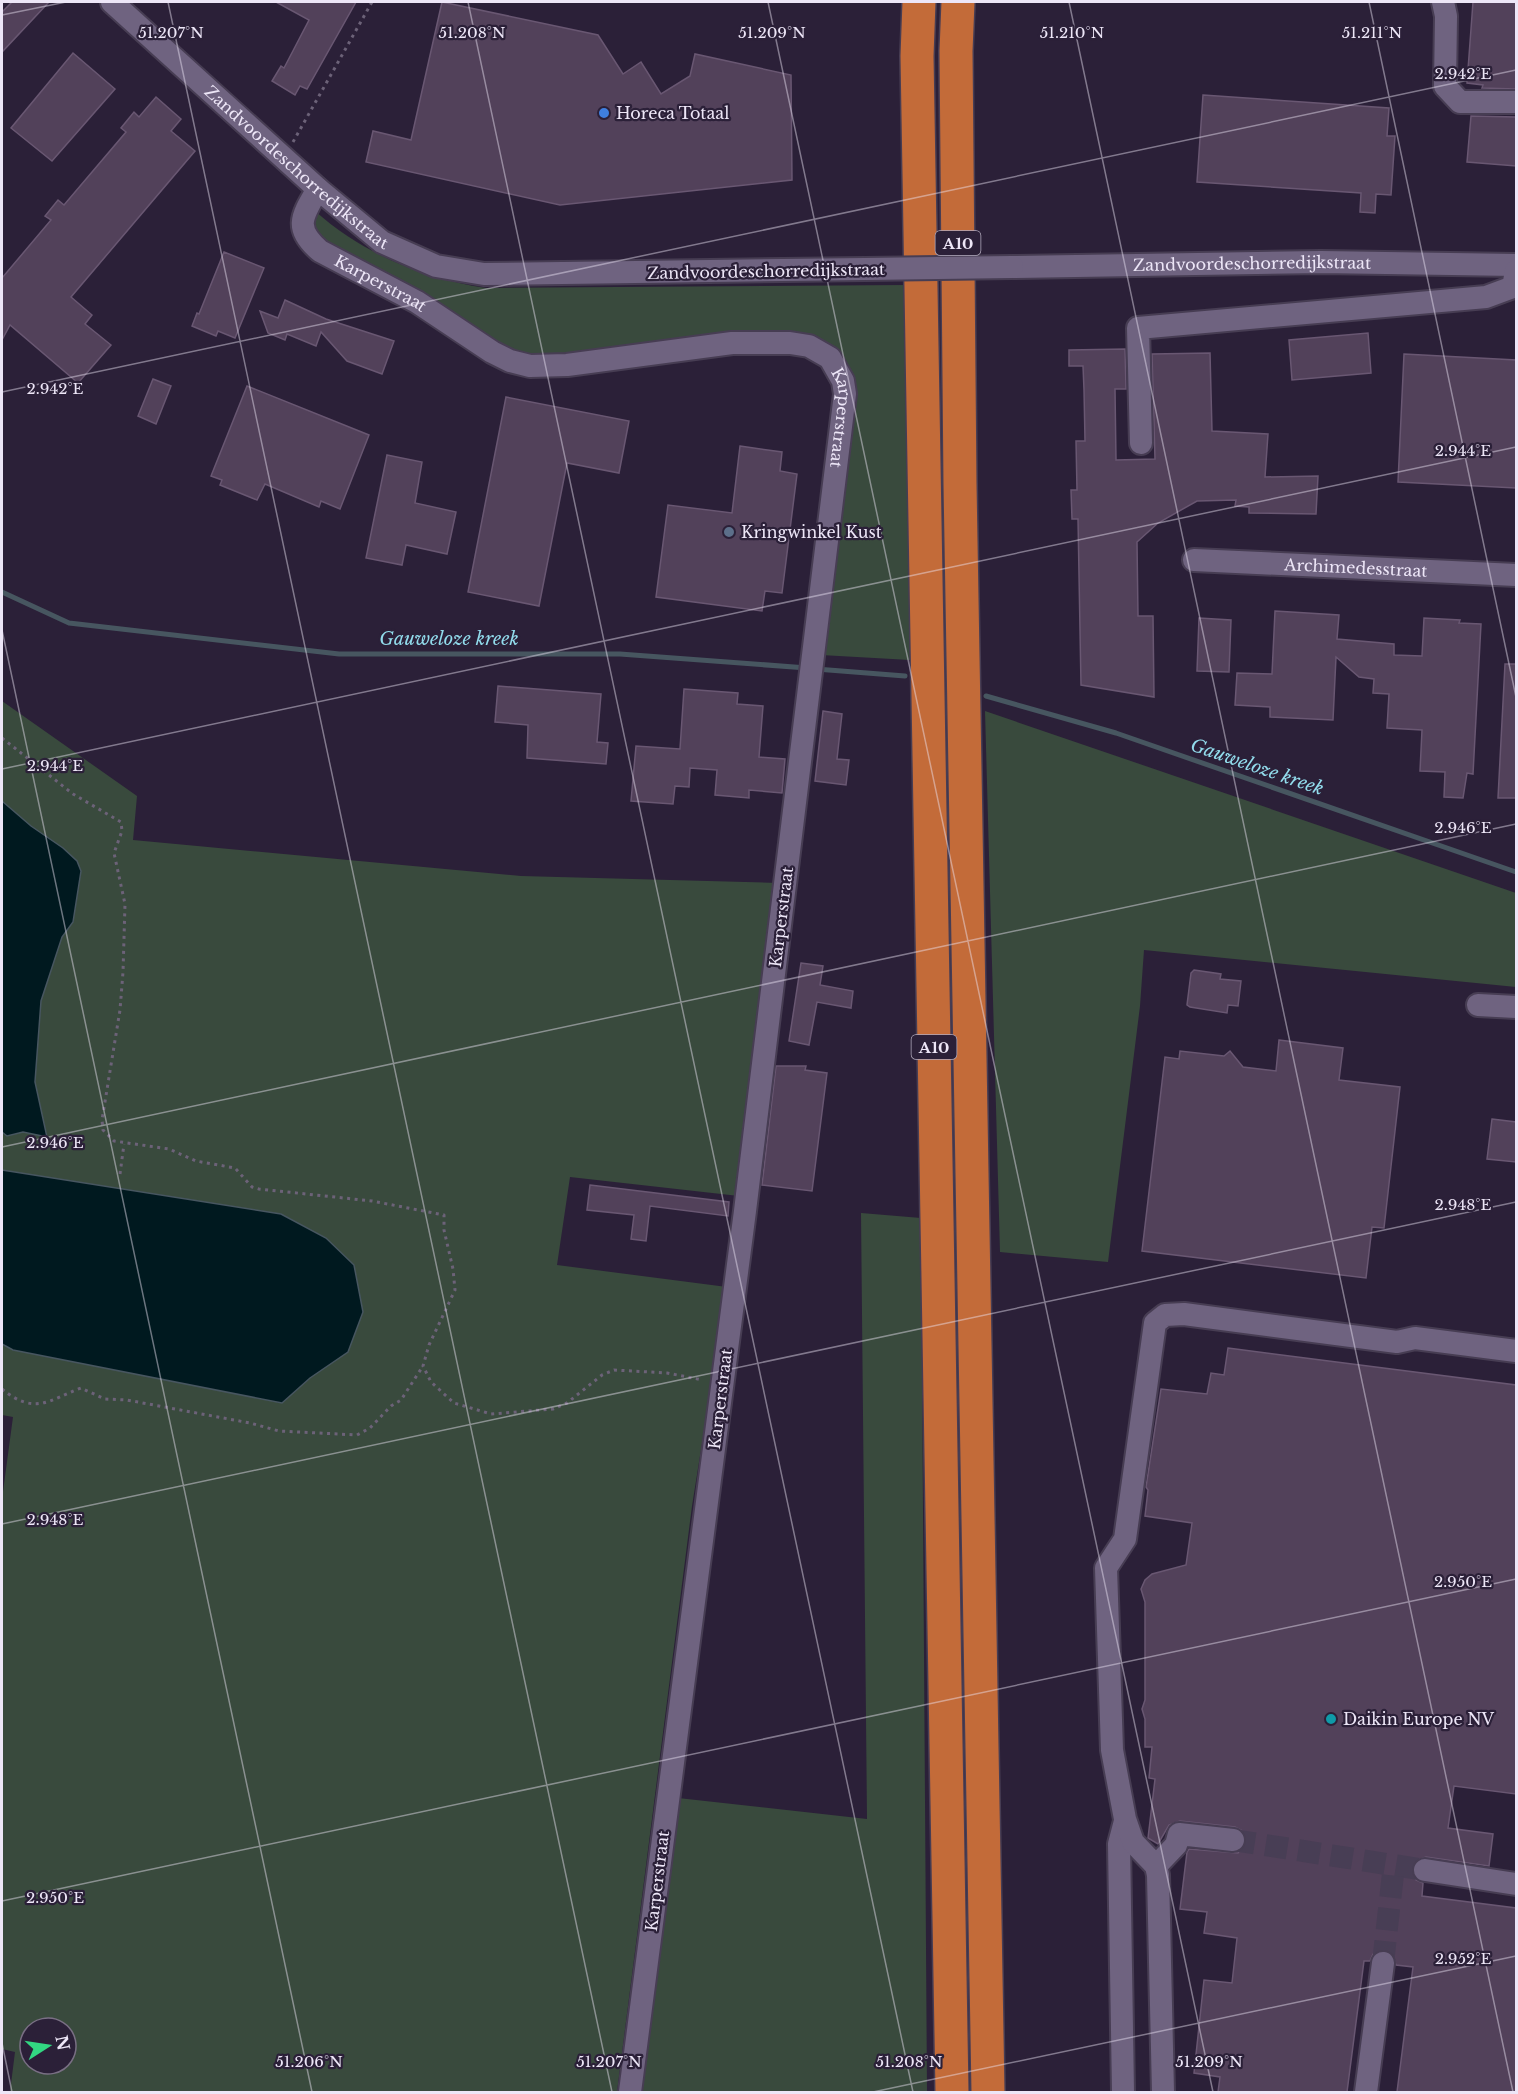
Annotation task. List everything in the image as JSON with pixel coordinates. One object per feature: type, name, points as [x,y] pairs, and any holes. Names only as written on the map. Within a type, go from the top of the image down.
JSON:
[{"type":"highway","name":"A10","points":[[919,2],[917,56],[952,2092]]},
{"type":"highway","name":"A10","points":[[958,2],[956,51],[960,484],[988,2092]]},
{"type":"street","name":"Zandvoordeschorredijkstraat","points":[[112,2],[318,189],[382,242],[436,266],[484,274],[1321,262],[1516,265]]},
{"type":"street","points":[[1443,2],[1446,16],[1445,86],[1460,102],[1516,102]]},
{"type":"street","name":"Karperstraat","points":[[318,189],[302,216],[303,230],[308,241],[320,251],[417,302],[492,352],[510,361],[530,366],[567,365],[665,350],[755,343],[790,343],[809,346],[830,358],[843,381],[845,408],[722,1386],[630,2092]]},
{"type":"street","points":[[1141,443],[1138,328],[1486,297],[1513,287],[1516,271]]},
{"type":"street","name":"Archimedesstraat","points":[[1194,560],[1516,575]]},
{"type":"street","points":[[1478,1005],[1516,1007]]},
{"type":"street","points":[[1163,2092],[1158,1875],[1156,1866],[1134,1842],[1125,1819],[1112,1750],[1106,1568],[1125,1539],[1155,1323],[1165,1315],[1184,1314],[1397,1342],[1415,1338],[1516,1351]]},
{"type":"street","points":[[1123,2092],[1119,1844],[1125,1819]]},
{"type":"street","points":[[1156,1866],[1176,1845],[1179,1834],[1233,1840]]},
{"type":"street","points":[[1425,1870],[1516,1884]]},
{"type":"street","points":[[1366,2092],[1383,1963]]},
{"type":"path","points":[[282,155],[296,138],[372,2]]},
{"type":"path","points":[[2,738],[73,794],[121,822],[122,831],[114,853],[125,904],[123,972],[120,1010],[102,1120],[103,1130],[108,1137],[124,1144],[169,1149],[196,1161],[235,1168],[252,1187],[259,1189],[372,1201],[444,1215],[444,1230],[453,1269],[454,1290],[435,1330],[423,1366],[401,1400],[391,1406],[370,1428],[357,1435],[279,1431],[250,1423],[127,1400],[105,1400],[81,1388],[44,1404],[17,1399],[2,1389]]},
{"type":"path","points":[[120,1174],[124,1144]]},
{"type":"path","points":[[423,1366],[432,1382],[454,1402],[491,1414],[553,1409],[567,1403],[602,1375],[615,1371],[667,1372],[722,1386]]},
{"type":"green space","points":[[315,211],[353,239],[395,262],[440,278],[486,288],[907,285],[910,660],[821,655],[853,403],[829,348],[567,357],[511,354],[315,237],[309,220]]},
{"type":"green space","points":[[2,701],[137,796],[133,840],[521,876],[778,883],[739,1196],[570,1177],[557,1265],[727,1287],[692,1506],[617,2092],[10,2092],[15,2052],[2,2049],[2,1499],[13,1417],[2,1415],[2,1344],[14,1350],[282,1403],[310,1378],[281,1214],[2,1170],[2,1132],[7,1136],[23,1132],[47,1136],[35,1082],[41,1001],[62,937],[73,922],[81,871],[63,848],[31,826],[2,801]]},
{"type":"green space","points":[[985,711],[1516,893],[1516,987],[1144,950],[1140,1006],[1108,1262],[1000,1252]]},
{"type":"green space","points":[[861,1213],[921,1218],[927,2092],[641,2092],[678,1798],[867,1819]]},
{"type":"water","points":[[2,801],[31,826],[63,848],[77,861],[81,871],[73,922],[62,937],[41,1001],[35,1082],[47,1137],[23,1132],[7,1136],[2,1132]]},
{"type":"water","points":[[2,1170],[281,1214],[326,1238],[354,1265],[363,1312],[348,1352],[310,1378],[282,1403],[13,1350],[2,1344]]},
{"type":"building","points":[[12,2],[49,2],[2,52],[2,12]]},
{"type":"building","points":[[276,2],[356,2],[307,89],[300,86],[295,95],[272,81],[281,66],[284,68],[309,20]]},
{"type":"building","name":"Horeca Totaal","points":[[442,2],[598,35],[623,74],[641,62],[661,94],[690,76],[695,54],[791,75],[792,180],[560,205],[366,162],[373,131],[411,140]]},
{"type":"building","points":[[1473,2],[1516,2],[1516,89],[1482,88],[1483,85],[1467,83]]},
{"type":"building","points":[[73,53],[115,89],[52,161],[11,128]]},
{"type":"building","points":[[1203,95],[1389,108],[1387,136],[1395,136],[1391,195],[1376,194],[1375,213],[1360,212],[1361,193],[1197,182]]},
{"type":"building","points":[[156,97],[181,119],[171,131],[195,151],[71,297],[92,315],[85,324],[111,345],[78,383],[10,325],[2,340],[2,278],[51,220],[45,216],[58,200],[64,205],[126,132],[121,128],[134,112],[139,117]]},
{"type":"building","points":[[1471,116],[1516,117],[1516,166],[1467,162]]},
{"type":"building","points":[[224,252],[264,268],[235,338],[218,331],[216,336],[192,326]]},
{"type":"building","points":[[285,300],[326,319],[394,341],[382,374],[347,361],[321,332],[316,346],[287,334],[285,340],[268,333],[260,311],[278,318]]},
{"type":"building","points":[[1368,333],[1371,373],[1292,380],[1289,340]]},
{"type":"building","points":[[1125,349],[1126,389],[1115,389],[1116,460],[1155,459],[1152,354],[1210,353],[1212,431],[1268,434],[1265,477],[1318,476],[1316,514],[1249,513],[1249,507],[1235,506],[1236,500],[1197,501],[1158,523],[1137,542],[1138,616],[1153,616],[1154,697],[1081,685],[1078,519],[1072,519],[1071,490],[1077,490],[1076,441],[1085,441],[1084,390],[1083,366],[1069,366],[1069,350]]},
{"type":"building","points":[[1404,354],[1516,360],[1516,488],[1398,482]]},
{"type":"building","points":[[153,379],[171,386],[156,424],[138,416]]},
{"type":"building","points":[[247,386],[369,435],[340,509],[321,501],[319,507],[265,484],[257,500],[220,485],[222,480],[211,476]]},
{"type":"building","points":[[506,397],[629,421],[619,473],[567,463],[539,606],[468,592]]},
{"type":"building","name":"Kringwinkel Kust","points":[[740,446],[782,452],[780,471],[797,474],[782,593],[765,591],[762,611],[656,597],[668,505],[732,513]]},
{"type":"building","points":[[387,455],[422,462],[415,503],[456,512],[447,554],[406,545],[402,565],[366,558]]},
{"type":"building","points":[[1275,611],[1339,615],[1337,639],[1394,644],[1394,655],[1422,656],[1424,618],[1481,624],[1473,774],[1467,773],[1463,798],[1444,797],[1445,772],[1420,771],[1422,730],[1387,728],[1389,694],[1373,693],[1374,679],[1359,677],[1336,657],[1333,720],[1270,717],[1270,707],[1235,705],[1237,673],[1272,674]]},
{"type":"building","points":[[1199,618],[1231,620],[1229,672],[1197,671]]},
{"type":"building","points":[[1505,664],[1516,664],[1516,798],[1498,798]]},
{"type":"building","points":[[498,686],[601,694],[597,742],[608,743],[606,764],[527,758],[528,725],[495,722]]},
{"type":"building","points":[[684,689],[738,693],[737,704],[763,706],[759,757],[785,759],[782,793],[749,790],[749,798],[715,795],[717,770],[690,768],[689,787],[675,786],[673,804],[631,801],[636,746],[680,749]]},
{"type":"building","points":[[823,711],[842,714],[837,759],[849,760],[846,785],[815,781]]},
{"type":"building","points":[[801,963],[823,966],[820,985],[853,991],[851,1008],[817,1002],[809,1045],[789,1041]]},
{"type":"building","points":[[1194,970],[1221,974],[1220,979],[1241,981],[1238,1006],[1228,1005],[1227,1013],[1187,1005],[1191,973]]},
{"type":"building","points":[[1279,1040],[1343,1048],[1339,1080],[1400,1087],[1384,1228],[1372,1227],[1366,1278],[1142,1251],[1165,1057],[1179,1059],[1180,1051],[1224,1056],[1230,1051],[1243,1067],[1276,1071]]},
{"type":"building","points":[[776,1066],[806,1066],[805,1070],[827,1073],[812,1191],[762,1185]]},
{"type":"building","points":[[1492,1119],[1516,1122],[1516,1162],[1487,1159]]},
{"type":"building","points":[[590,1185],[729,1202],[728,1216],[650,1206],[646,1241],[631,1239],[634,1215],[587,1210]]},
{"type":"building","name":"Daikin Europe NV","points":[[1228,1348],[1516,1385],[1516,1794],[1454,1786],[1448,1828],[1493,1834],[1489,1866],[1426,1857],[1415,1861],[1412,1869],[1416,1880],[1423,1883],[1422,1896],[1516,1908],[1516,2092],[1397,2092],[1413,1967],[1396,1965],[1392,1953],[1384,1950],[1373,1954],[1370,1961],[1364,1961],[1347,2092],[1218,2092],[1220,2077],[1194,2073],[1204,1980],[1232,1983],[1237,1938],[1204,1933],[1207,1912],[1180,1909],[1187,1852],[1189,1849],[1238,1853],[1246,1841],[1241,1830],[1235,1827],[1180,1821],[1169,1825],[1158,1844],[1148,1838],[1155,1779],[1149,1778],[1152,1747],[1145,1747],[1145,1719],[1142,1709],[1145,1700],[1145,1602],[1141,1589],[1145,1580],[1152,1574],[1186,1565],[1192,1523],[1145,1516],[1148,1490],[1146,1487],[1161,1389],[1207,1394],[1211,1373],[1224,1375]]},
{"type":"waterway","name":"Gauweloze kreek","points":[[2,592],[69,623],[339,654],[620,654],[807,668]]},
{"type":"waterway","name":"Gauweloze kreek","points":[[816,669],[905,676]]},
{"type":"waterway","name":"Gauweloze kreek","points":[[986,696],[1116,733],[1516,872]]},
{"type":"tunnel","points":[[1233,1840],[1425,1870]]},
{"type":"tunnel","points":[[1383,1963],[1394,1865]]},
{"type":"place","name":"Horeca Totaal","points":[[604,113]]},
{"type":"place","name":"Kringwinkel Kust","points":[[729,532]]},
{"type":"place","name":"Daikin Europe NV","points":[[1331,1719]]}]
